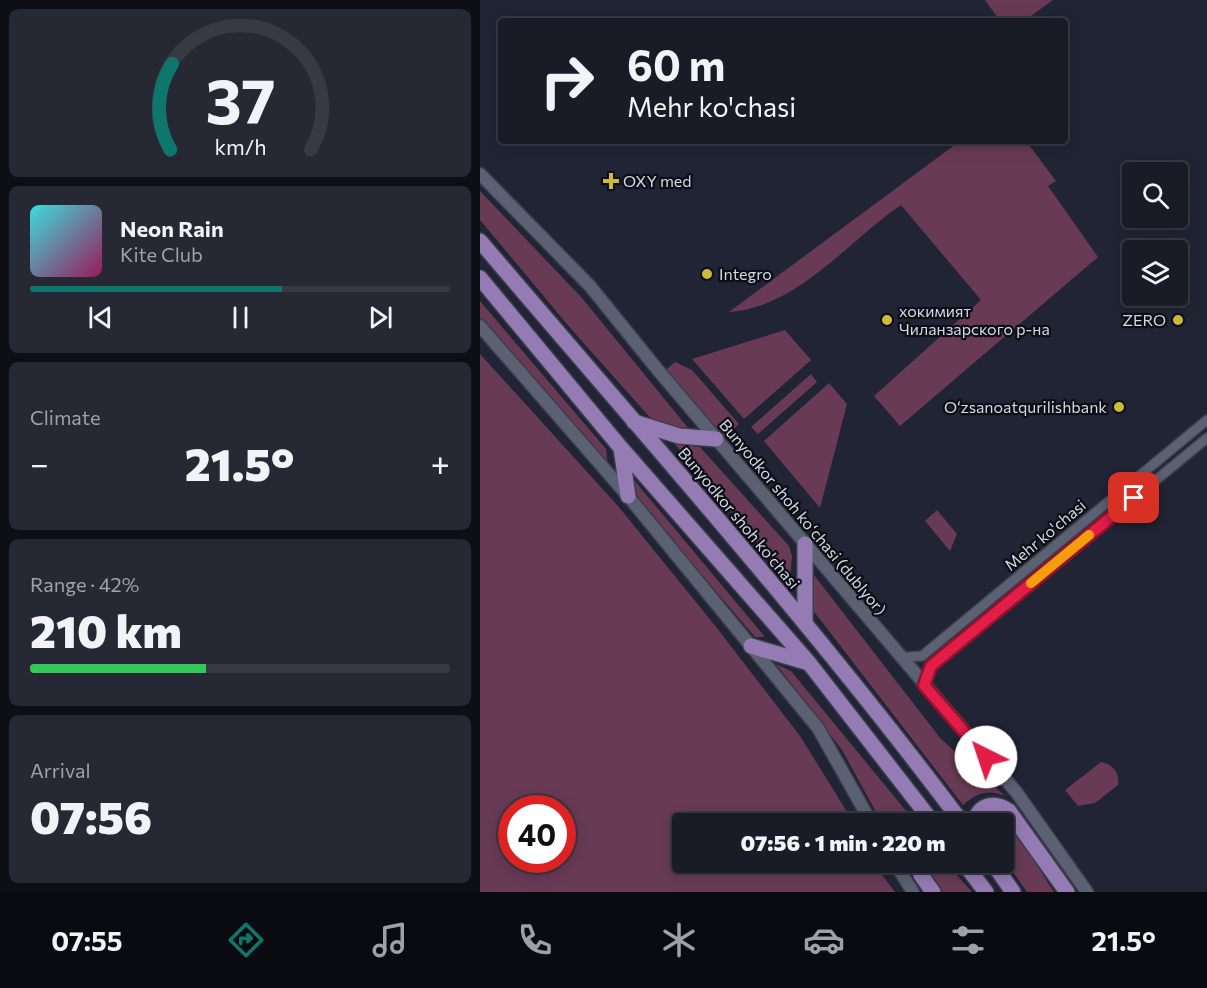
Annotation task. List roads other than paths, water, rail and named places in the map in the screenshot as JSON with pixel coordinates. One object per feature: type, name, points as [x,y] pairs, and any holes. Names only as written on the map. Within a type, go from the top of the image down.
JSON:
[{"type":"main road","name":"Bunyodkor shoh ko'chasi","points":[[480,241],[805,622],[902,741],[955,813]]},
{"type":"main road","points":[[480,278],[621,448],[809,663],[925,813]]},
{"type":"main road","points":[[634,422],[679,436],[716,439]]},
{"type":"main road","points":[[621,448],[628,496]]},
{"type":"main road","points":[[805,544],[805,622]]},
{"type":"main road","points":[[751,646],[809,663]]},
{"type":"main road","points":[[978,813],[986,806],[997,805],[1010,813]]},
{"type":"main road","points":[[1014,818],[1067,892]]},
{"type":"main road","points":[[921,873],[933,892]]},
{"type":"main road","points":[[971,873],[986,892]]},
{"type":"main road","points":[[1000,873],[1013,892]]},
{"type":"street","name":"Bunyodkor shoh koʻchasi (dublyor)","points":[[480,174],[590,286],[897,654],[1017,793],[1087,892]]},
{"type":"street","points":[[480,326],[628,496],[818,728],[866,813]]},
{"type":"street","name":"Mehr ko'chasi","points":[[922,656],[1207,420]]},
{"type":"street","name":"Mehr ko'chasi","points":[[931,666],[1207,438]]},
{"type":"street","points":[[897,654],[906,657],[922,656],[931,666],[924,685]]},
{"type":"street","points":[[901,873],[913,892]]},
{"type":"place","name":"OXY med","points":[[611,181]]},
{"type":"place","name":"Integro","points":[[707,274]]},
{"type":"place","name":"хокимият Чиланзарского р-на","points":[[887,320]]},
{"type":"place","name":"ZERO","points":[[1178,320]]},
{"type":"place","name":"Oʻzsanoatqurilishbank","points":[[1119,407]]}]
